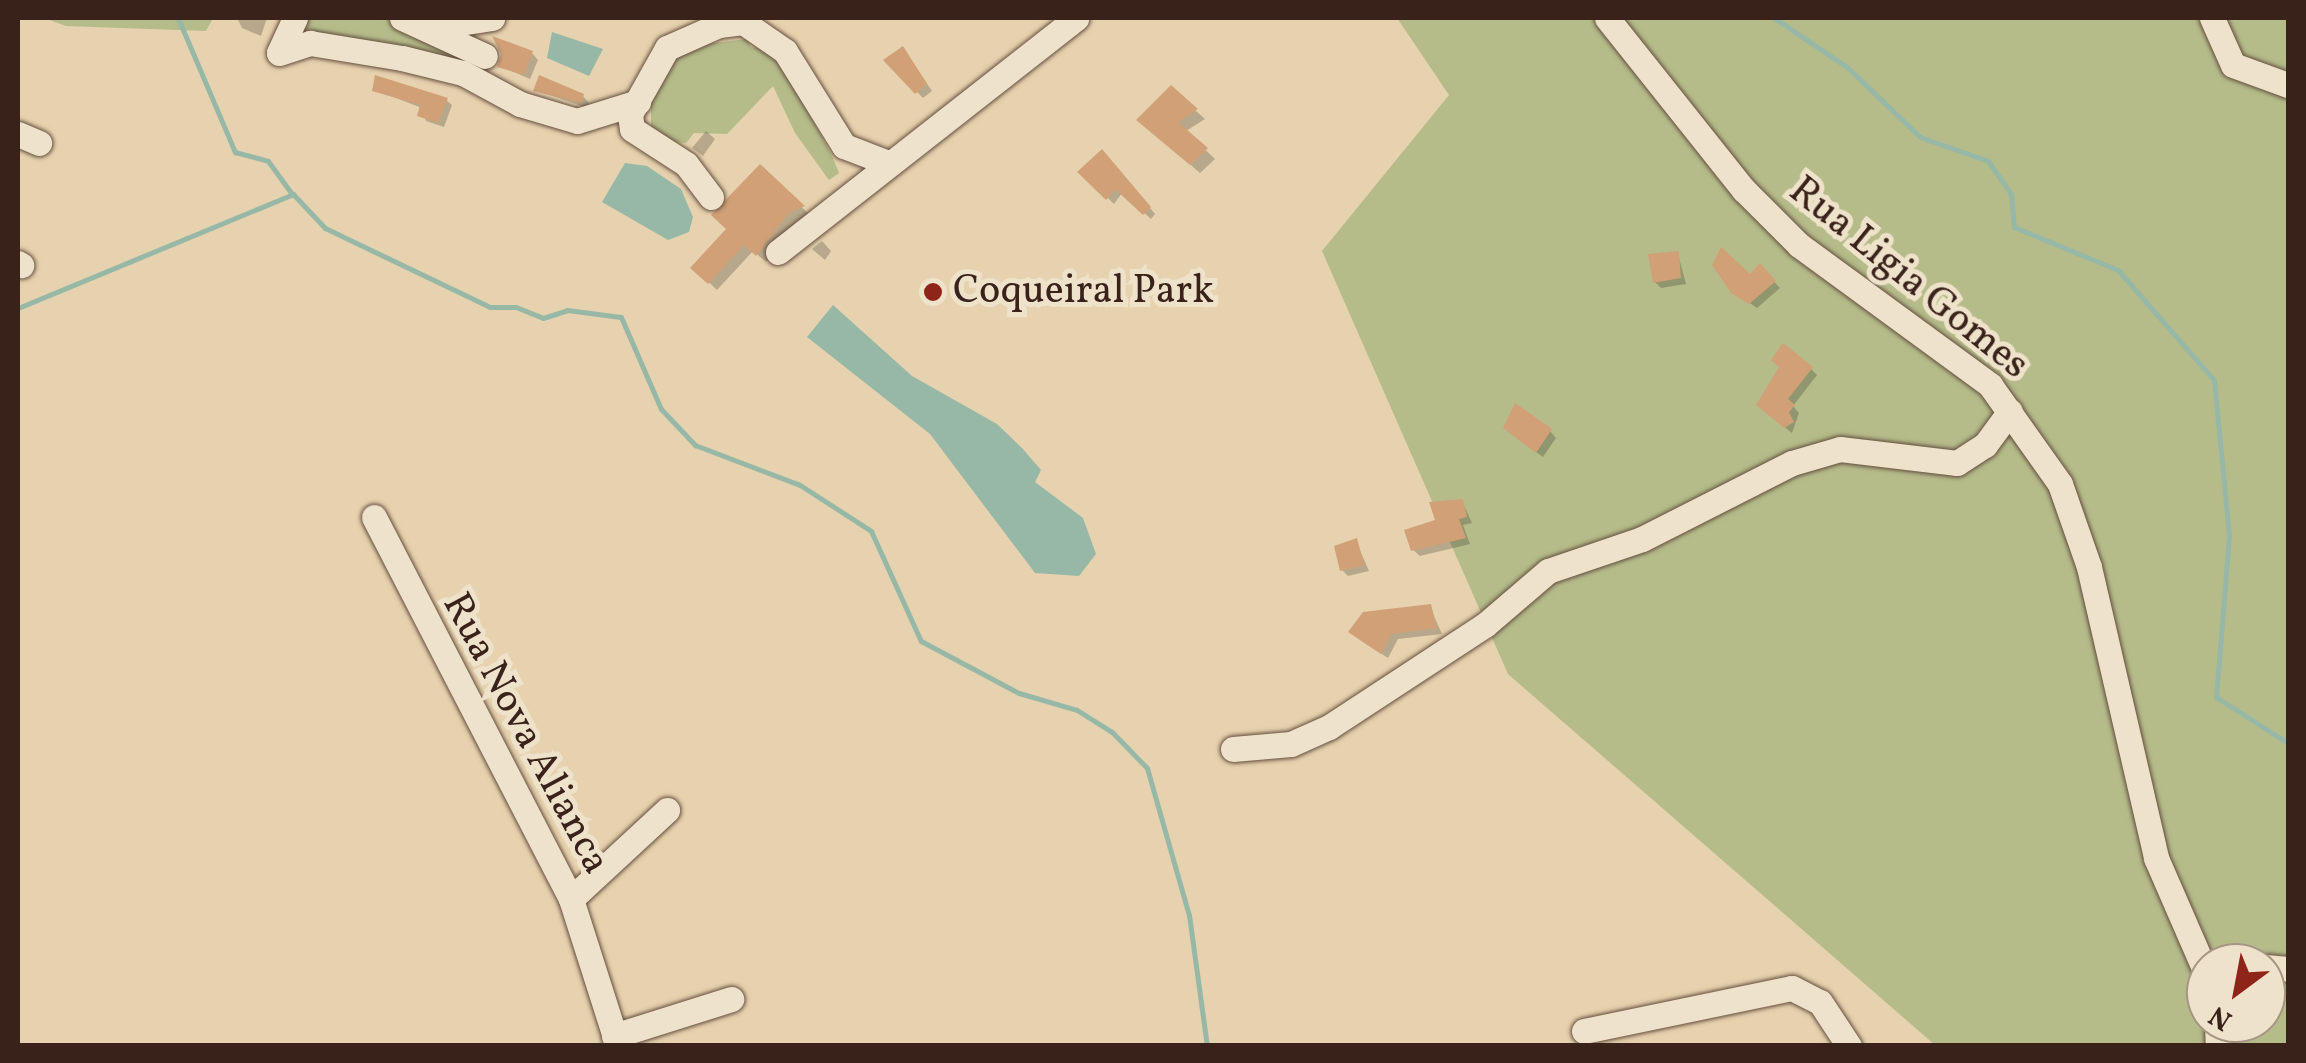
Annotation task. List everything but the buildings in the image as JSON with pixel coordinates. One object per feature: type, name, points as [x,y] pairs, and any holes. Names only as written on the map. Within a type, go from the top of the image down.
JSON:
[{"type":"street","points":[[295,18],[278,53],[310,43],[464,72],[520,104],[577,121],[638,102]]},
{"type":"street","points":[[413,22],[492,18]]},
{"type":"street","points":[[778,252],[1076,18]]},
{"type":"street","name":"Rua Ligia Gomes","points":[[1606,18],[1684,122],[1799,246],[1952,354],[2010,411],[2060,484],[2076,524],[2156,858],[2194,943]]},
{"type":"street","points":[[2212,18],[2233,65],[2249,76],[2288,85]]},
{"type":"street","points":[[413,22],[485,56]]},
{"type":"street","points":[[711,198],[686,164],[632,129],[638,102],[667,48],[719,25],[742,22],[785,50],[844,146],[888,163]]},
{"type":"street","points":[[1234,749],[1291,744],[1328,727],[1485,625],[1548,571],[1642,539],[1792,463],[1840,449],[1956,464],[1984,445],[2010,411]]},
{"type":"street","name":"Rua Nova Alianca","points":[[374,517],[571,899],[616,1040]]},
{"type":"street","points":[[571,899],[666,810]]},
{"type":"street","points":[[1584,1031],[1792,988],[1820,1002],[1849,1046]]},
{"type":"street","points":[[616,1040],[731,999]]},
{"type":"green space","points":[[44,18],[213,18],[206,31],[66,26]]},
{"type":"green space","points":[[300,18],[393,18],[478,56],[475,68],[292,37]]},
{"type":"green space","points":[[1397,18],[2288,18],[2288,1045],[1935,1045],[1508,674],[1322,251],[1449,95]]},
{"type":"green space","points":[[747,39],[751,47],[776,52],[832,156],[839,173],[829,180],[795,133],[773,86],[727,134],[694,133],[686,143],[663,141],[651,132],[651,100],[674,48]]},
{"type":"shaded area","points":[[552,32],[603,49],[589,76],[547,58]]},
{"type":"shaded area","points":[[625,163],[647,166],[681,189],[693,217],[689,232],[668,240],[602,202]]},
{"type":"shaded area","points":[[833,305],[912,376],[997,424],[1022,448],[1041,470],[1035,482],[1083,518],[1096,554],[1079,576],[1035,573],[930,434],[807,337]]},
{"type":"waterway","points":[[178,18],[235,152],[268,161],[292,194]]},
{"type":"waterway","points":[[1774,18],[1847,67],[1920,137],[1988,161],[2011,194],[2014,227],[2118,270],[2214,380],[2229,536],[2216,697],[2288,743]]},
{"type":"waterway","points":[[18,308],[293,194],[325,228],[490,307],[516,307],[543,318],[567,310],[621,317],[661,409],[695,445],[800,485],[871,531],[921,641],[1019,693],[1077,710],[1112,732],[1147,768],[1189,915],[1207,1046]]},
{"type":"place","name":"Coqueiral Park","points":[[933,292]]}]
